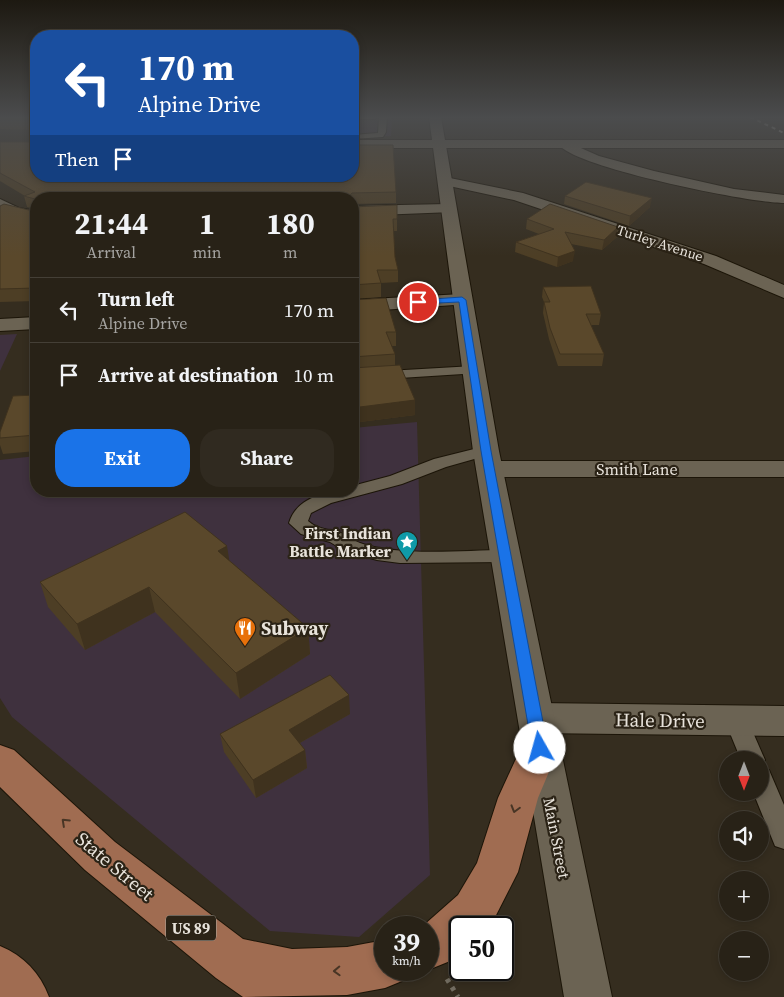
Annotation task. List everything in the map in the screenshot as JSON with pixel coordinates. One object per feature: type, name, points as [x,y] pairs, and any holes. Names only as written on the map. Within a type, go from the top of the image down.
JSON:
[{"type":"main road","points":[[439,942],[474,911],[496,872],[538,733]]},
{"type":"main road","name":"State Street","points":[[0,762],[100,856],[233,961],[284,997]]},
{"type":"main road","points":[[233,961],[292,973],[347,971],[374,966]]},
{"type":"main road","points":[[0,970],[25,997]]},
{"type":"street","name":"Main Street","points":[[443,164],[448,209],[488,460],[588,997]]},
{"type":"street","points":[[612,164],[716,190],[783,199]]},
{"type":"street","name":"Turley Avenue","points":[[445,181],[518,196],[710,260],[784,292]]},
{"type":"street","points":[[0,203],[14,211],[30,215]]},
{"type":"street","points":[[359,211],[448,209]]},
{"type":"street","points":[[359,306],[462,300]]},
{"type":"street","points":[[0,325],[30,323]]},
{"type":"street","name":"Smith Lane","points":[[488,460],[784,469]]},
{"type":"street","name":"Hale Drive","points":[[538,733],[737,721],[784,721]]},
{"type":"lane","points":[[359,376],[474,370]]},
{"type":"lane","points":[[359,489],[396,480],[440,463],[488,460]]},
{"type":"lane","points":[[329,497],[305,509],[298,523],[307,530],[337,538],[352,546],[377,554],[400,557],[506,556]]},
{"type":"lane","points":[[737,721],[749,751]]},
{"type":"lane","points":[[769,800],[784,837]]},
{"type":"path","points":[[439,966],[458,997]]},
{"type":"shaded area","points":[[17,334],[0,371],[0,335]]},
{"type":"shaded area","points":[[417,422],[430,875],[383,916],[374,916],[374,924],[359,937],[270,931],[12,717],[0,698],[0,460],[30,457],[30,497],[359,497],[359,427]]},
{"type":"building","points":[[0,164],[30,164],[30,182],[359,182],[359,164],[394,164],[396,192],[35,192],[0,173]]},
{"type":"building","points":[[586,182],[652,198],[630,216],[565,196]]},
{"type":"building","points":[[4,204],[30,210],[30,288],[0,289],[0,206]]},
{"type":"building","points":[[550,204],[618,227],[604,240],[565,232],[575,251],[558,257],[516,242],[554,229],[527,219]]},
{"type":"building","points":[[397,205],[397,219],[393,219],[395,257],[398,270],[377,270],[381,283],[359,285],[359,207]]},
{"type":"building","points":[[591,286],[601,314],[586,314],[604,354],[560,354],[550,328],[544,302],[550,302],[543,287]]},
{"type":"building","points":[[386,298],[396,332],[386,332],[395,354],[359,357],[359,300]]},
{"type":"building","points":[[400,365],[415,400],[359,407],[359,368]]},
{"type":"building","points":[[30,395],[30,436],[0,438],[0,432],[13,396]]},
{"type":"building","points":[[185,512],[227,546],[218,551],[308,628],[236,673],[149,587],[77,624],[40,582]]},
{"type":"building","points":[[330,675],[349,695],[289,730],[305,750],[253,780],[220,734]]},
{"type":"place","name":"First Indian Battle Marker","points":[[407,561]]},
{"type":"place","name":"Subway","points":[[245,647]]},
{"type":"route","points":[[418,302],[462,300],[486,451],[540,748]]}]
